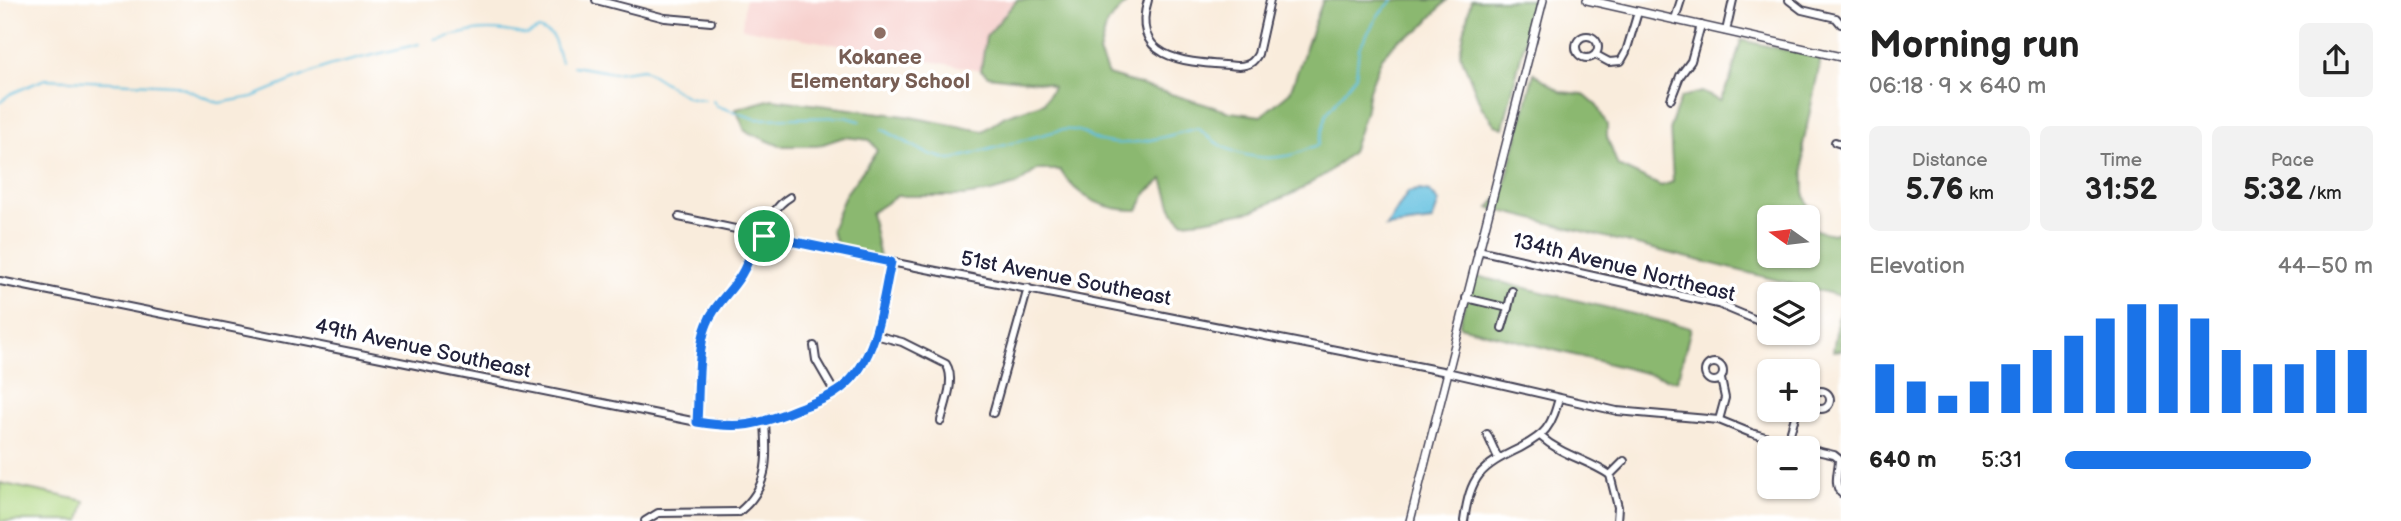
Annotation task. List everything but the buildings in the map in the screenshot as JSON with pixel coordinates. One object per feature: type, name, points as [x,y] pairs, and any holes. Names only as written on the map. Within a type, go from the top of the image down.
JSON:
[{"type":"street","points":[[596,0],[665,18],[711,22]]},
{"type":"street","points":[[1148,0],[1144,11],[1149,39],[1164,55],[1178,61],[1239,66],[1254,61],[1258,54],[1270,0]]},
{"type":"street","points":[[1410,521],[1542,0]]},
{"type":"street","points":[[1587,0],[1841,57]]},
{"type":"street","points":[[1675,19],[1681,0]]},
{"type":"street","points":[[1726,30],[1733,0]]},
{"type":"street","points":[[1789,0],[1802,10],[1836,18],[1841,24]]},
{"type":"street","points":[[1596,55],[1609,62],[1621,61],[1638,12]]},
{"type":"street","points":[[1671,99],[1680,76],[1691,61],[1701,25]]},
{"type":"street","points":[[697,422],[701,356],[706,325],[713,311],[741,276],[760,235],[779,204],[790,197]]},
{"type":"street","name":"51st Avenue Southeast","points":[[678,217],[1447,372],[1617,411],[1719,420],[1761,436]]},
{"type":"street","name":"134th Avenue Northeast","points":[[1478,250],[1718,304],[1757,320]]},
{"type":"street","points":[[814,346],[816,360],[835,393],[851,380],[862,366],[876,335],[891,262]]},
{"type":"street","name":"49th Avenue Southeast","points":[[0,281],[697,422],[741,426],[765,422],[835,393]]},
{"type":"street","points":[[993,413],[1028,288]]},
{"type":"street","points":[[1502,328],[1512,291]]},
{"type":"street","points":[[1466,298],[1507,307]]},
{"type":"street","points":[[876,335],[902,342],[946,364],[951,379],[941,421]]},
{"type":"street","points":[[1719,420],[1725,398],[1721,379]]},
{"type":"street","points":[[1464,521],[1474,481],[1485,466],[1540,436],[1551,421],[1559,398]]},
{"type":"street","points":[[648,518],[658,513],[739,512],[752,502],[764,476],[767,457],[765,422]]},
{"type":"street","points":[[1487,434],[1499,458]]},
{"type":"street","points":[[1540,436],[1563,454],[1598,467],[1610,475],[1618,507],[1617,521]]},
{"type":"street","name":"51st Avenue Southeast","points":[[1820,452],[1839,459],[1839,491]]},
{"type":"street","points":[[1610,475],[1625,461]]},
{"type":"street","points":[[739,512],[742,521]]},
{"type":"shaded area","name":"Kokanee Elementary School","points":[[745,0],[1017,0],[987,37],[981,70],[742,28]]},
{"type":"green space","points":[[1017,0],[1124,0],[1125,5],[1107,23],[1099,53],[1108,75],[1230,112],[1261,116],[1290,92],[1323,0],[1447,0],[1419,31],[1399,39],[1382,57],[1369,90],[1365,113],[1352,152],[1327,173],[1296,192],[1252,211],[1183,222],[1173,212],[1163,179],[1147,192],[1138,210],[1126,210],[1093,201],[1075,188],[1060,170],[1037,170],[1016,185],[991,192],[963,196],[897,196],[871,213],[880,258],[839,250],[831,230],[845,195],[877,151],[870,140],[844,137],[817,146],[780,146],[745,131],[736,109],[772,99],[905,116],[983,131],[1005,116],[1044,103],[1053,87],[1046,83],[988,76],[981,70],[986,37]]},
{"type":"green space","points":[[1471,0],[1535,0],[1503,128],[1495,125],[1481,106],[1460,53]]},
{"type":"green space","points":[[1741,40],[1821,58],[1803,145],[1804,192],[1808,205],[1757,205],[1757,268],[1820,268],[1820,231],[1833,234],[1841,231],[1841,296],[1820,291],[1820,282],[1785,282],[1489,208],[1503,192],[1534,73],[1561,92],[1583,94],[1597,106],[1607,125],[1607,137],[1618,166],[1661,186],[1673,182],[1670,127],[1681,97],[1702,92],[1720,101],[1731,77]]},
{"type":"green space","points":[[1472,275],[1691,328],[1677,381],[1459,326]]},
{"type":"green space","points":[[1841,300],[1841,350],[1833,351]]},
{"type":"green space","points":[[0,483],[85,501],[80,521],[0,521]]},
{"type":"water","points":[[1408,192],[1430,192],[1439,202],[1432,221],[1386,227]]},
{"type":"waterway","points":[[882,129],[926,153],[950,160],[1060,130],[1079,131],[1101,141],[1124,143],[1198,128],[1217,143],[1238,153],[1262,157],[1290,155],[1318,145],[1327,113],[1356,76],[1359,48],[1379,14],[1393,0]]},
{"type":"waterway","points":[[435,40],[480,30],[527,35],[539,29],[553,36],[561,62]]},
{"type":"waterway","points":[[0,102],[10,94],[45,79],[175,85],[219,103],[252,97],[328,66],[419,44]]},
{"type":"waterway","points":[[573,66],[615,73],[643,69],[687,97],[705,100]]},
{"type":"waterway","points":[[713,101],[717,106],[756,119],[845,117],[860,121]]},
{"type":"place","name":"Kokanee Elementary School","points":[[880,33]]},
{"type":"route","points":[[757,234],[764,236],[891,262],[876,335],[862,366],[851,380],[835,393],[765,422],[722,426],[697,422],[701,356],[706,325],[713,311],[741,276],[757,234]]}]
